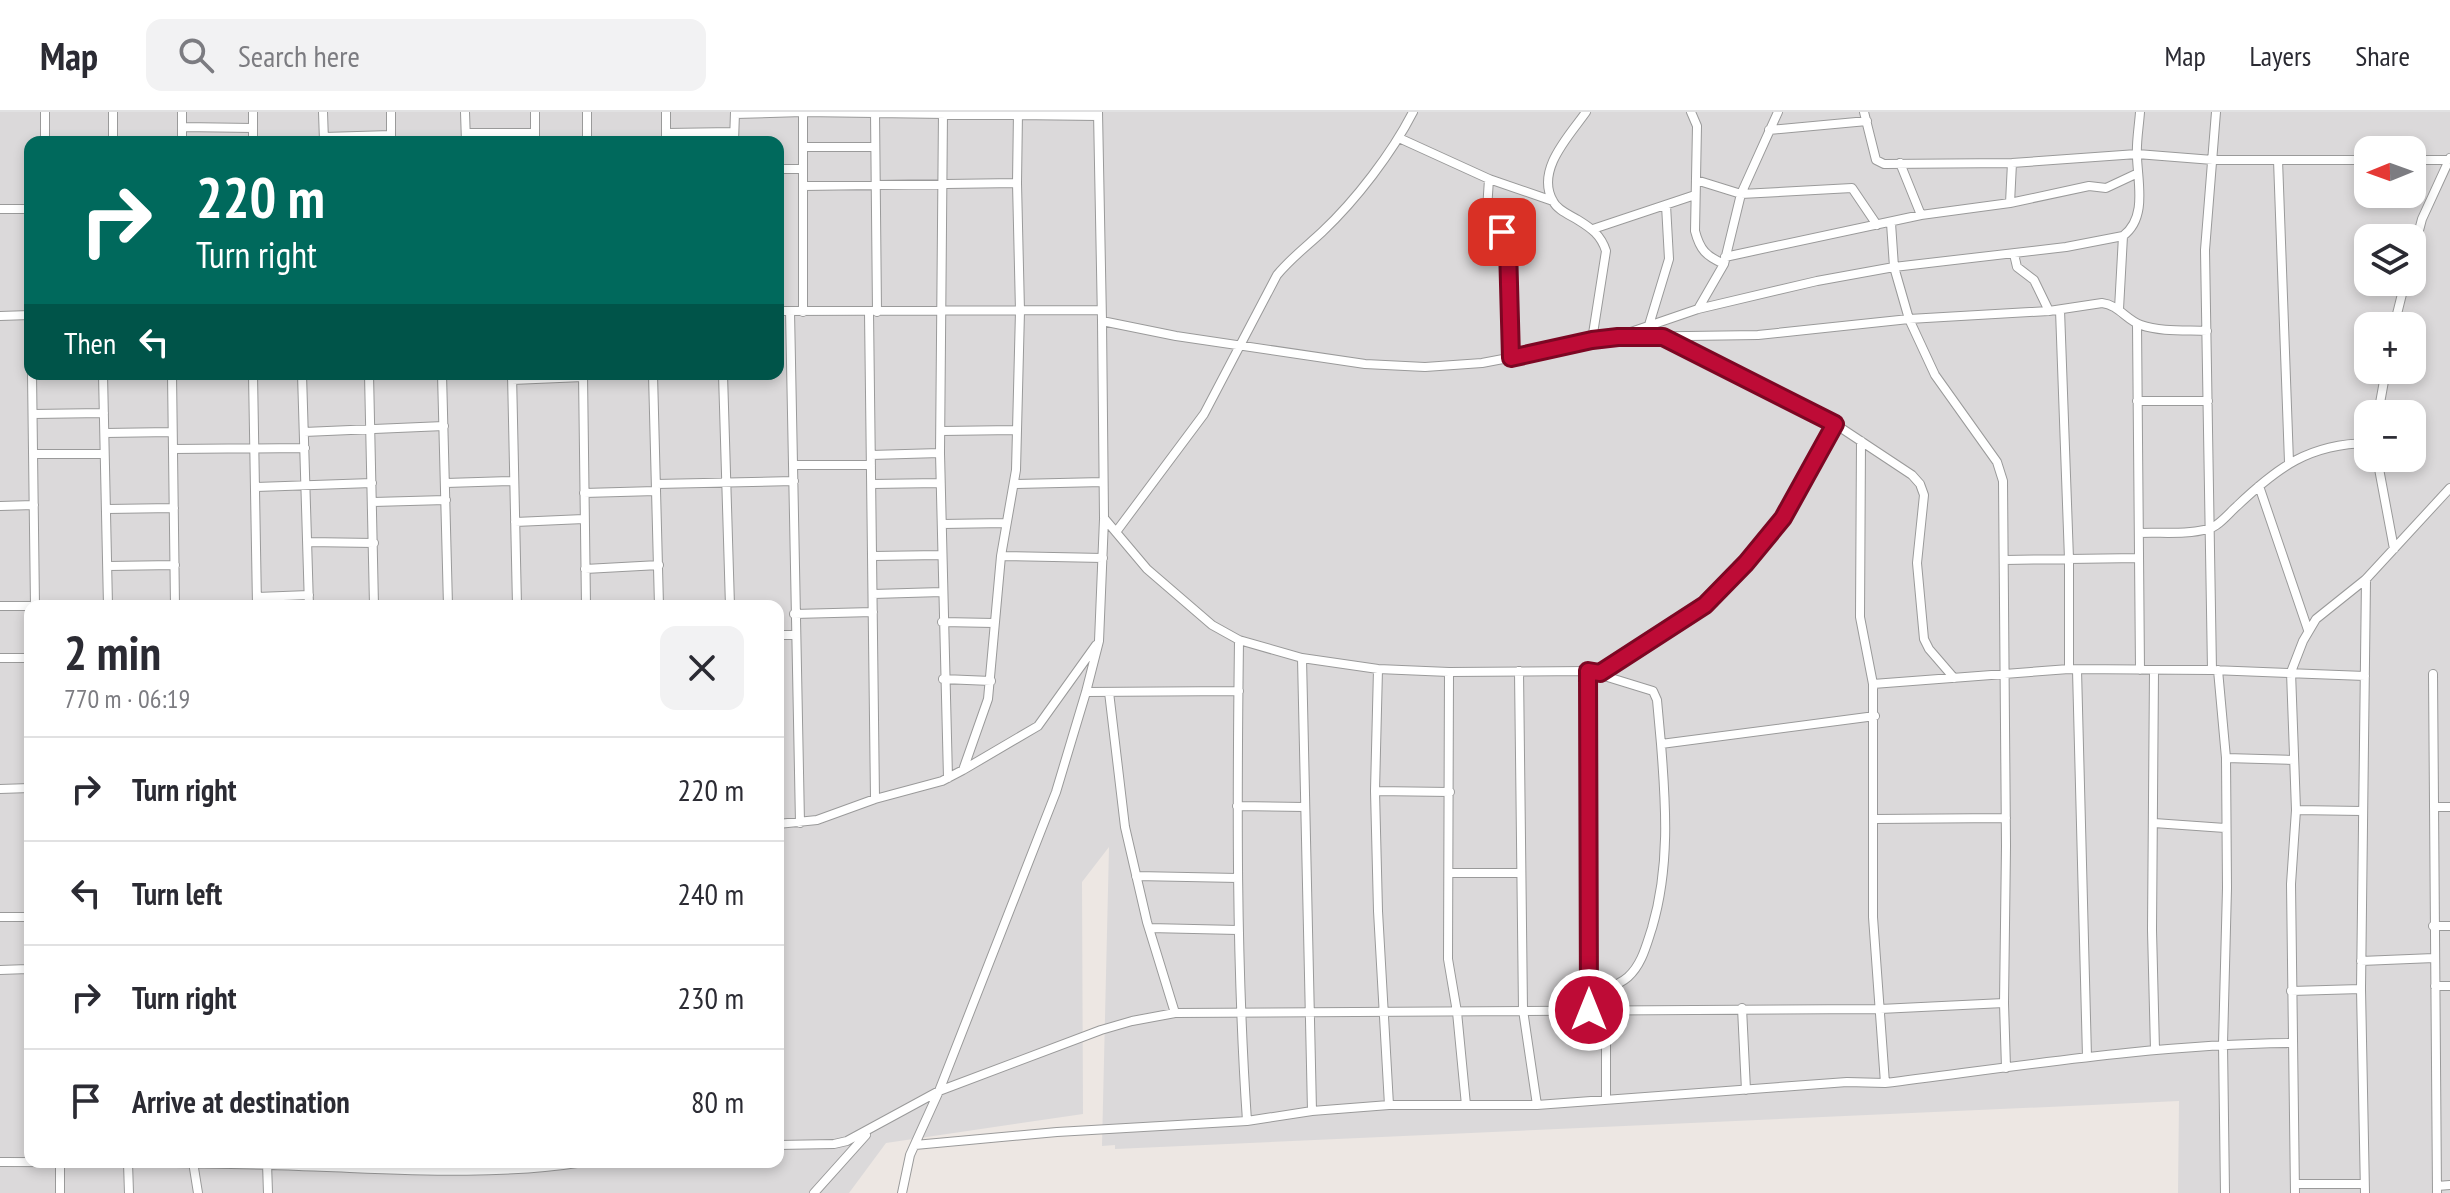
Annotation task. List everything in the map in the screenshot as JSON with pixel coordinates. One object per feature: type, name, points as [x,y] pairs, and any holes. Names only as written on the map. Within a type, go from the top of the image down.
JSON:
[{"type":"street","points":[[45,112],[45,136]]},
{"type":"street","points":[[113,112],[113,136]]},
{"type":"street","points":[[182,112],[182,136]]},
{"type":"street","points":[[253,112],[253,136]]},
{"type":"street","points":[[323,112],[324,136]]},
{"type":"street","points":[[391,112],[391,136]]},
{"type":"street","points":[[465,112],[466,136]]},
{"type":"street","points":[[535,112],[535,136]]},
{"type":"street","points":[[587,112],[587,136]]},
{"type":"street","points":[[666,112],[666,136]]},
{"type":"street","points":[[803,112],[803,312]]},
{"type":"street","points":[[1116,532],[1204,414],[1277,275],[1294,255],[1323,231],[1399,138],[1413,112]]},
{"type":"street","points":[[1553,201],[1549,183],[1554,158],[1586,112]]},
{"type":"street","points":[[1691,112],[1697,126],[1695,231],[1699,248],[1709,257],[1725,261],[1921,215],[2010,203],[2089,186],[2106,188],[2138,173]]},
{"type":"street","points":[[1698,309],[1725,261],[1741,194],[1778,112]]},
{"type":"street","points":[[1618,337],[1698,309],[1805,284],[1894,267],[2014,254],[2123,236],[2131,231],[2137,220],[2140,112]]},
{"type":"street","points":[[2216,112],[2205,250],[2215,670],[2226,758],[2225,1193]]},
{"type":"street","points":[[734,136],[735,113],[1098,114],[1104,518],[1099,641],[1056,792],[915,1145],[905,1172],[902,1193]]},
{"type":"street","points":[[875,113],[871,455],[875,799]]},
{"type":"street","points":[[943,113],[940,483],[948,778]]},
{"type":"street","points":[[963,770],[988,699],[1001,556],[1015,484],[1020,311],[1018,114]]},
{"type":"street","points":[[1769,130],[1866,116],[1876,160],[1884,164],[2012,163],[2137,154],[2213,160],[2354,160]]},
{"type":"street","points":[[182,127],[253,128]]},
{"type":"street","points":[[689,136],[734,132]]},
{"type":"street","points":[[1399,138],[1489,179],[1553,201],[1600,236],[1606,251],[1592,340]]},
{"type":"street","points":[[803,147],[875,147]]},
{"type":"street","points":[[2421,224],[2449,159],[2426,160]]},
{"type":"street","points":[[2278,160],[2289,462]]},
{"type":"street","points":[[1900,163],[1921,215]]},
{"type":"street","points":[[2010,203],[2012,163]]},
{"type":"street","points":[[784,169],[803,169]]},
{"type":"street","points":[[1489,179],[1487,210],[1508,247],[1511,358]]},
{"type":"street","points":[[1696,180],[1741,194],[1852,188],[1877,225]]},
{"type":"street","points":[[803,186],[1017,183]]},
{"type":"street","points":[[1593,229],[1695,195]]},
{"type":"street","points":[[1649,325],[1669,259],[1666,205]]},
{"type":"street","points":[[0,209],[24,209]]},
{"type":"street","points":[[1891,223],[1894,267],[1909,319],[1943,388],[1997,462],[2003,481],[2006,1068]]},
{"type":"street","points":[[2119,309],[2123,236]]},
{"type":"street","points":[[2014,254],[2017,267],[2034,280],[2049,311]]},
{"type":"street","points":[[1102,321],[1365,364],[1425,367],[1482,363],[1618,337],[1803,332],[1909,319],[2060,310],[2102,303],[2119,309],[2137,324],[2152,328],[2207,331]]},
{"type":"street","points":[[784,311],[1101,310]]},
{"type":"street","points":[[2060,310],[2087,1057]]},
{"type":"street","points":[[790,311],[800,823]]},
{"type":"street","points":[[0,316],[24,315]]},
{"type":"street","points":[[2137,324],[2140,670]]},
{"type":"street","points":[[1663,337],[1835,424],[1912,475],[1920,484],[1924,495],[1918,537],[1917,583],[1924,639],[1954,678]]},
{"type":"street","points":[[32,380],[32,600]]},
{"type":"street","points":[[103,380],[108,600]]},
{"type":"street","points":[[172,380],[175,600]]},
{"type":"street","points":[[253,380],[257,600]]},
{"type":"street","points":[[302,380],[309,600]]},
{"type":"street","points":[[369,380],[374,600]]},
{"type":"street","points":[[442,380],[448,600]]},
{"type":"street","points":[[512,380],[517,600]]},
{"type":"street","points":[[583,380],[586,600]]},
{"type":"street","points":[[653,380],[659,600]]},
{"type":"street","points":[[723,380],[730,600]]},
{"type":"street","points":[[2137,401],[2208,401]]},
{"type":"street","points":[[33,414],[104,413]]},
{"type":"street","points":[[1600,673],[1705,605],[1746,563],[1783,518],[1835,424]]},
{"type":"street","points":[[304,432],[444,426]]},
{"type":"street","points":[[941,431],[1016,430]]},
{"type":"street","points":[[105,433],[172,432]]},
{"type":"street","points":[[1861,441],[1860,617],[1873,684],[1875,716],[1873,917],[1885,1083]]},
{"type":"street","points":[[2139,533],[2211,529],[2289,462],[2319,448],[2354,444]]},
{"type":"street","points":[[173,449],[305,448]]},
{"type":"street","points":[[871,455],[940,453]]},
{"type":"street","points":[[33,454],[104,454]]},
{"type":"street","points":[[794,465],[871,465]]},
{"type":"street","points":[[2380,472],[2394,549]]},
{"type":"street","points":[[446,483],[514,481]]},
{"type":"street","points":[[584,493],[726,482],[794,481]]},
{"type":"street","points":[[1015,484],[1103,482]]},
{"type":"street","points":[[256,487],[372,483]]},
{"type":"street","points":[[872,484],[940,483]]},
{"type":"street","points":[[2259,486],[2308,630]]},
{"type":"street","points":[[2366,579],[2361,961],[2364,1189],[2295,1189],[2291,884],[2296,810],[2291,672],[2308,630],[2316,619],[2366,579],[2450,488]]},
{"type":"street","points":[[373,502],[446,500]]},
{"type":"street","points":[[0,506],[34,505]]},
{"type":"street","points":[[107,509],[174,508]]},
{"type":"street","points":[[1104,518],[1147,569],[1212,625],[1239,640],[1302,658],[1378,669],[1588,671],[1653,691],[1657,700],[1666,800],[1660,902],[1639,964],[1625,979],[1589,997]]},
{"type":"street","points":[[515,522],[584,519]]},
{"type":"street","points":[[942,524],[1006,523]]},
{"type":"street","points":[[308,542],[374,543]]},
{"type":"street","points":[[873,556],[941,555]]},
{"type":"street","points":[[1001,556],[1103,558]]},
{"type":"street","points":[[2004,560],[2139,558]]},
{"type":"street","points":[[108,566],[175,565]]},
{"type":"street","points":[[585,569],[659,565]]},
{"type":"street","points":[[873,594],[942,592]]},
{"type":"street","points":[[266,600],[309,595]]},
{"type":"street","points":[[0,606],[24,606]]},
{"type":"street","points":[[794,614],[873,612]]},
{"type":"street","points":[[942,622],[994,623]]},
{"type":"street","points":[[784,635],[795,635]]},
{"type":"street","points":[[1239,640],[1238,930],[1247,1121]]},
{"type":"street","points":[[784,824],[800,823],[948,778],[963,770],[1038,726],[1099,641]]},
{"type":"street","points":[[0,658],[24,658]]},
{"type":"street","points":[[1302,658],[1312,1111]]},
{"type":"street","points":[[1378,669],[1375,791],[1378,911],[1389,1105]]},
{"type":"street","points":[[1873,684],[2073,670],[2215,670],[2365,676]]},
{"type":"street","points":[[2154,670],[2152,930],[2155,1050]]},
{"type":"street","points":[[1519,671],[1523,1010],[1537,1105]]},
{"type":"street","points":[[1588,671],[1589,1010]]},
{"type":"street","points":[[1449,672],[1448,959],[1457,1012],[1466,1105]]},
{"type":"street","points":[[2433,674],[2437,1189],[2450,1185]]},
{"type":"street","points":[[943,679],[991,681]]},
{"type":"street","points":[[1086,692],[1239,691]]},
{"type":"street","points":[[1109,692],[1121,799],[1136,876],[1175,1013]]},
{"type":"street","points":[[1661,744],[1875,716]]},
{"type":"street","points":[[2226,758],[2294,760]]},
{"type":"street","points":[[0,789],[24,788]]},
{"type":"street","points":[[1375,791],[1450,792]]},
{"type":"street","points":[[1237,806],[1305,807]]},
{"type":"street","points":[[2434,807],[2450,807]]},
{"type":"street","points":[[2296,810],[2362,811]]},
{"type":"street","points":[[1874,819],[2006,818]]},
{"type":"street","points":[[2154,823],[2225,828]]},
{"type":"street","points":[[1449,873],[1521,873]]},
{"type":"street","points":[[1136,876],[1238,878]]},
{"type":"street","points":[[0,917],[24,917]]},
{"type":"street","points":[[2433,926],[2450,926]]},
{"type":"street","points":[[1149,928],[1238,930]]},
{"type":"street","points":[[2361,961],[2434,958]]},
{"type":"street","points":[[0,970],[24,972]]},
{"type":"street","points":[[2435,986],[2450,986]]},
{"type":"street","points":[[2291,991],[2361,989]]},
{"type":"street","points":[[784,1145],[834,1144],[857,1137],[939,1091],[1101,1030],[1175,1013],[1880,1009],[2004,1003]]},
{"type":"street","points":[[1742,1008],[1746,1090]]},
{"type":"street","points":[[1606,1010],[1606,1098]]},
{"type":"street","points":[[915,1145],[1057,1132],[1247,1121],[1312,1111],[1389,1105],[1537,1105],[1847,1082],[1885,1083],[2155,1050],[2223,1044],[2293,1043]]},
{"type":"street","points":[[814,1193],[872,1128]]},
{"type":"street","points":[[0,1162],[24,1162]]},
{"type":"street","points":[[60,1168],[60,1193]]},
{"type":"street","points":[[128,1168],[129,1193]]},
{"type":"street","points":[[195,1168],[198,1193]]},
{"type":"street","points":[[267,1168],[268,1193]]},
{"type":"street","points":[[360,1168],[454,1173],[528,1168]]},
{"type":"street","points":[[454,1173],[455,1168]]},
{"type":"shaded area","points":[[0,112],[2450,112],[2450,1193],[2178,1193],[2179,1101],[1115,1149],[1115,1145],[1102,1146],[1109,847],[1082,882],[1083,1114],[886,1143],[849,1193],[0,1193]]},
{"type":"route","points":[[1502,232],[1508,247],[1511,358],[1592,340],[1663,337],[1835,424],[1783,518],[1746,563],[1705,605],[1600,673],[1588,671],[1589,1010]]}]
